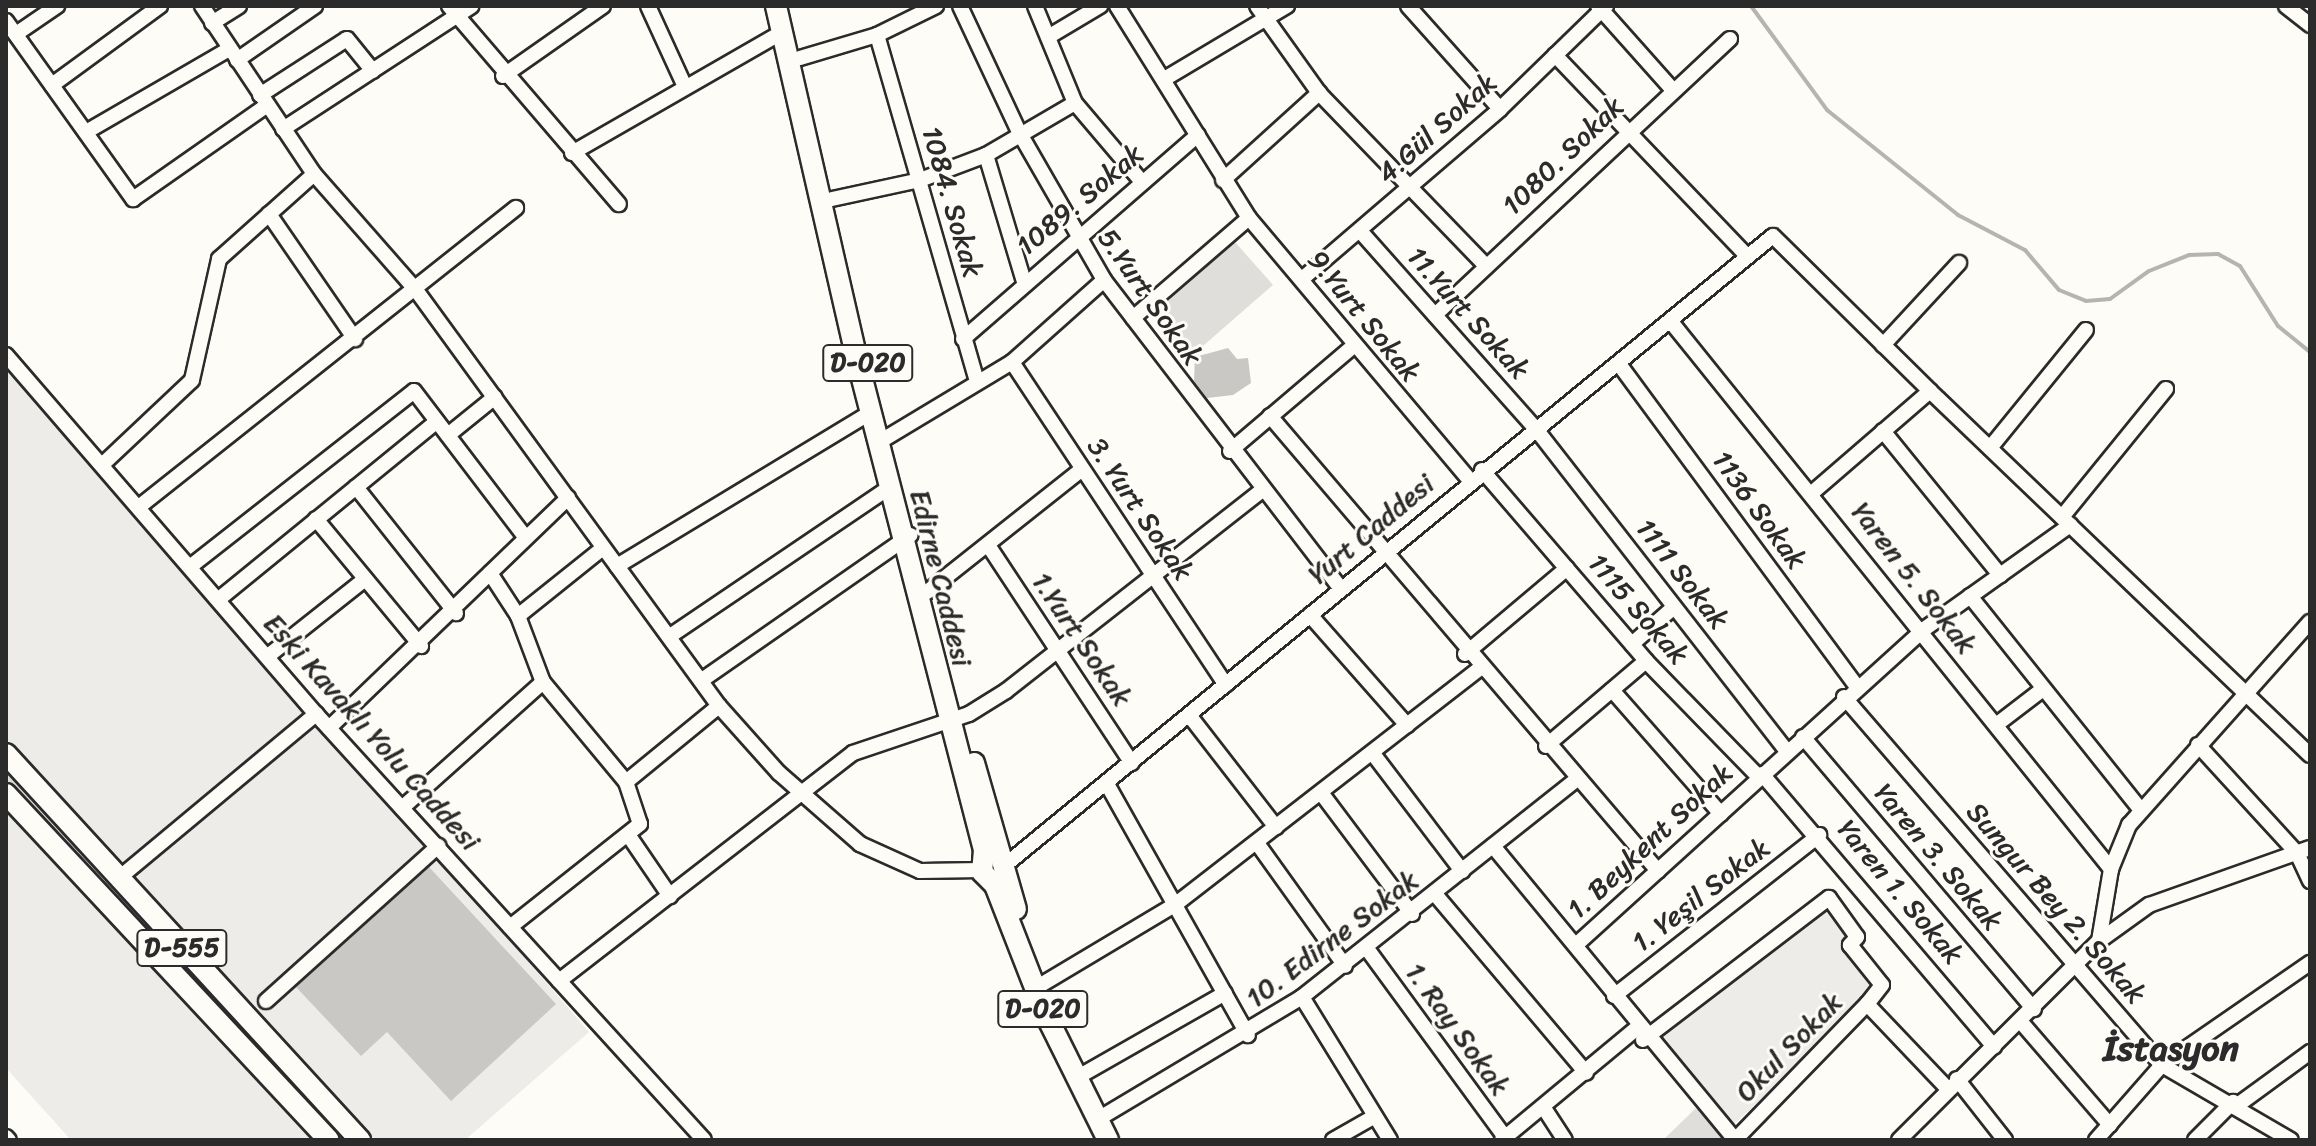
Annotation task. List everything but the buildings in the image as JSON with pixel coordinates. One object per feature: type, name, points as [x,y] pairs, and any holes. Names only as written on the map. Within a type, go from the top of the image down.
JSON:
[{"type":"highway","name":"Edirne Caddesi","points":[[776,6],[870,413],[889,488],[927,592],[955,719]]},
{"type":"highway","name":"Edirne Caddesi","points":[[790,6],[907,536],[993,868],[1108,1140]]},
{"type":"highway","name":"D-555","points":[[6,754],[360,1140]]},
{"type":"highway","name":"D-555","points":[[6,794],[329,1140]]},
{"type":"highway","name":"Edirne Caddesi","points":[[993,868],[1085,1073],[1120,1140]]},
{"type":"street","points":[[16,34],[57,6]]},
{"type":"street","points":[[52,85],[160,6]]},
{"type":"street","points":[[202,6],[314,174],[416,290],[719,706],[799,791],[890,861],[937,874],[993,868]]},
{"type":"street","points":[[212,23],[239,6]]},
{"type":"street","points":[[86,132],[233,55],[315,6]]},
{"type":"street","points":[[283,129],[373,71],[452,11],[472,6]]},
{"type":"street","points":[[503,76],[603,6]]},
{"type":"street","points":[[648,6],[685,87]]},
{"type":"street","name":"5.Yurt Sokak","points":[[960,6],[1019,132],[1077,238],[1104,280],[1230,451],[1341,589]]},
{"type":"street","points":[[1035,6],[1075,103],[1142,182]]},
{"type":"street","points":[[1048,37],[1100,6]]},
{"type":"street","name":"9.Yurt Sokak","points":[[1117,6],[1166,78],[1223,180],[1249,218],[1302,279],[1352,347],[1470,480]]},
{"type":"street","points":[[1257,6],[1319,93],[1486,266]]},
{"type":"street","points":[[1166,78],[1287,6]]},
{"type":"street","points":[[1408,6],[1500,109]]},
{"type":"street","points":[[2286,6],[2310,25]]},
{"type":"street","points":[[1602,7],[1672,89]]},
{"type":"street","name":"4.Gül Sokak","points":[[1302,279],[1361,232],[1500,109],[1602,7]]},
{"type":"street","points":[[800,58],[877,35],[927,8]]},
{"type":"street","points":[[452,11],[503,76],[619,204]]},
{"type":"street","points":[[6,21],[133,199],[347,39],[373,71]]},
{"type":"street","name":"1084. Sokak","points":[[877,35],[977,382]]},
{"type":"street","points":[[572,153],[774,37]]},
{"type":"street","name":"1080. Sokak","points":[[1435,315],[1624,131],[1730,39]]},
{"type":"street","points":[[1555,55],[1624,131],[1746,255]]},
{"type":"street","points":[[1223,180],[1319,93]]},
{"type":"street","points":[[832,199],[920,180],[986,155],[1019,132],[1075,103]]},
{"type":"street","name":"1089. Sokak","points":[[963,339],[1024,282],[1198,135]]},
{"type":"street","points":[[986,155],[1024,282]]},
{"type":"street","points":[[103,464],[192,380],[219,259],[314,174]]},
{"type":"street","points":[[140,506],[355,339],[516,208]]},
{"type":"street","points":[[269,214],[355,339]]},
{"type":"street","points":[[1133,318],[1249,218]]},
{"type":"street","name":"11.Yurt Sokak","points":[[1361,232],[1536,429]]},
{"type":"street","name":"Yurt Caddesi","points":[[993,868],[1107,784],[1482,470],[1672,323],[1746,255],[1773,236],[1883,345]]},
{"type":"street","points":[[1959,263],[1883,345],[2310,755]]},
{"type":"street","points":[[886,438],[1012,362],[1104,280]]},
{"type":"street","name":"Yaren 5. Sokak","points":[[1672,323],[1923,630],[2111,869]]},
{"type":"street","points":[[1990,448],[2086,330]]},
{"type":"street","points":[[1230,451],[1352,347]]},
{"type":"street","name":"Eski Kavaklı Yolu Caddesi","points":[[6,355],[140,506],[316,714],[704,1140]]},
{"type":"street","name":"3. Yurt Sokak","points":[[1012,362],[1226,685]]},
{"type":"street","name":"1136 Sokak","points":[[1619,364],[1857,687]]},
{"type":"street","name":"1. Beykent Sokak","points":[[1577,944],[1844,697],[1923,630],[2000,575],[2066,521],[2166,389]]},
{"type":"street","points":[[191,566],[414,391],[523,534]]},
{"type":"street","points":[[1812,493],[1930,391]]},
{"type":"street","points":[[448,435],[495,397]]},
{"type":"street","points":[[617,566],[870,413]]},
{"type":"street","points":[[1270,416],[1465,654],[1658,871]]},
{"type":"street","points":[[219,599],[437,421]]},
{"type":"street","name":"1111 Sokak","points":[[1536,429],[1787,752]]},
{"type":"street","points":[[1883,431],[2000,575]]},
{"type":"street","points":[[927,592],[1081,470]]},
{"type":"street","name":"1115 Sokak","points":[[1482,470],[1646,661],[1760,775]]},
{"type":"street","points":[[356,487],[456,613]]},
{"type":"street","points":[[670,636],[889,488]]},
{"type":"street","points":[[559,981],[799,791],[853,753],[955,719],[1061,653],[1154,574],[1261,491]]},
{"type":"street","points":[[329,728],[456,613],[523,534],[568,498]]},
{"type":"street","points":[[316,519],[421,646]]},
{"type":"street","points":[[702,680],[907,536]]},
{"type":"street","name":"1.Yurt Sokak","points":[[988,545],[1132,763]]},
{"type":"street","points":[[518,616],[603,548]]},
{"type":"street","points":[[1465,654],[1567,568]]},
{"type":"street","points":[[490,573],[518,616],[543,682],[626,782],[640,824],[629,836],[510,927]]},
{"type":"street","points":[[268,656],[365,579]]},
{"type":"street","points":[[1970,596],[2140,809]]},
{"type":"street","points":[[1632,644],[1674,607]]},
{"type":"street","points":[[1310,615],[1407,725]]},
{"type":"street","points":[[2099,941],[2111,869],[2140,809],[2310,622]]},
{"type":"street","points":[[1546,746],[1646,661]]},
{"type":"street","points":[[1044,983],[1176,904],[1374,755],[1479,669]]},
{"type":"street","points":[[402,808],[543,682]]},
{"type":"street","points":[[1996,725],[2043,689]]},
{"type":"street","points":[[1612,690],[1721,814]]},
{"type":"street","name":"Sungur Bey 2. Sokak","points":[[1844,697],[2162,1065],[2236,1103],[2291,1140]]},
{"type":"street","points":[[626,782],[719,706]]},
{"type":"street","points":[[118,879],[316,714]]},
{"type":"street","points":[[1189,715],[1276,827]]},
{"type":"street","name":"Yaren 3. Sokak","points":[[1803,737],[2034,1009]]},
{"type":"street","points":[[2198,745],[2303,851],[2310,881]]},
{"type":"street","points":[[1374,755],[1462,871]]},
{"type":"street","name":"Yaren 1. Sokak","points":[[1760,775],[1819,835],[1994,1047]]},
{"type":"street","name":"10. Edirne Sokak","points":[[1105,1115],[1248,1035],[1302,997],[1368,950],[1576,780]]},
{"type":"street","points":[[1107,784],[1248,1035]]},
{"type":"street","points":[[1322,794],[1412,914]]},
{"type":"street","name":"1. Yeşil Sokak","points":[[1614,996],[1819,835]]},
{"type":"street","points":[[629,836],[670,896]]},
{"type":"street","points":[[1257,843],[1345,966]]},
{"type":"street","points":[[266,1001],[438,846]]},
{"type":"street","points":[[1493,846],[1577,944],[1643,1036],[1735,1140]]},
{"type":"street","points":[[1899,1140],[1952,1084],[2021,1022],[2099,941],[2149,905],[2303,851]]},
{"type":"street","points":[[1435,894],[1586,1073]]},
{"type":"street","points":[[1504,1139],[1586,1073],[1643,1036],[1829,898],[1857,937],[1850,945],[1882,985],[1867,1004]]},
{"type":"street","name":"1. Ray Sokak","points":[[1368,950],[1504,1139]]},
{"type":"street","points":[[2096,1140],[2162,1065],[2310,963]]},
{"type":"street","points":[[1085,1073],[1225,993]]},
{"type":"street","points":[[1302,997],[1390,1140]]},
{"type":"street","name":"Okul Sokak","points":[[1735,1140],[1867,1004],[1952,1084],[2005,1140]]},
{"type":"street","points":[[2021,1022],[2110,1125]]},
{"type":"street","points":[[2195,1140],[2236,1103],[2310,1052]]},
{"type":"street","points":[[1544,1108],[1565,1140]]},
{"type":"street","points":[[1333,1140],[1375,1116]]},
{"type":"shaded area","points":[[1235,242],[1273,285],[1196,352],[1159,309]]},
{"type":"shaded area","points":[[6,358],[589,1032],[465,1140],[71,1140],[6,1068]]},
{"type":"shaded area","points":[[6,770],[352,1140],[343,1140],[27,806],[6,782]]},
{"type":"shaded area","points":[[1829,898],[1857,937],[1850,945],[1882,985],[1727,1131],[1647,1039]]},
{"type":"shaded area","points":[[1696,1108],[1726,1140],[1663,1140]]},
{"type":"waterway","points":[[1751,6],[1827,110],[1958,215],[2025,250],[2059,290],[2086,301],[2110,299],[2149,271],[2189,255],[2218,254],[2240,266],[2278,326],[2310,352]]},
{"type":"district","name":"İstasyon","points":[[2171,1049]]}]
